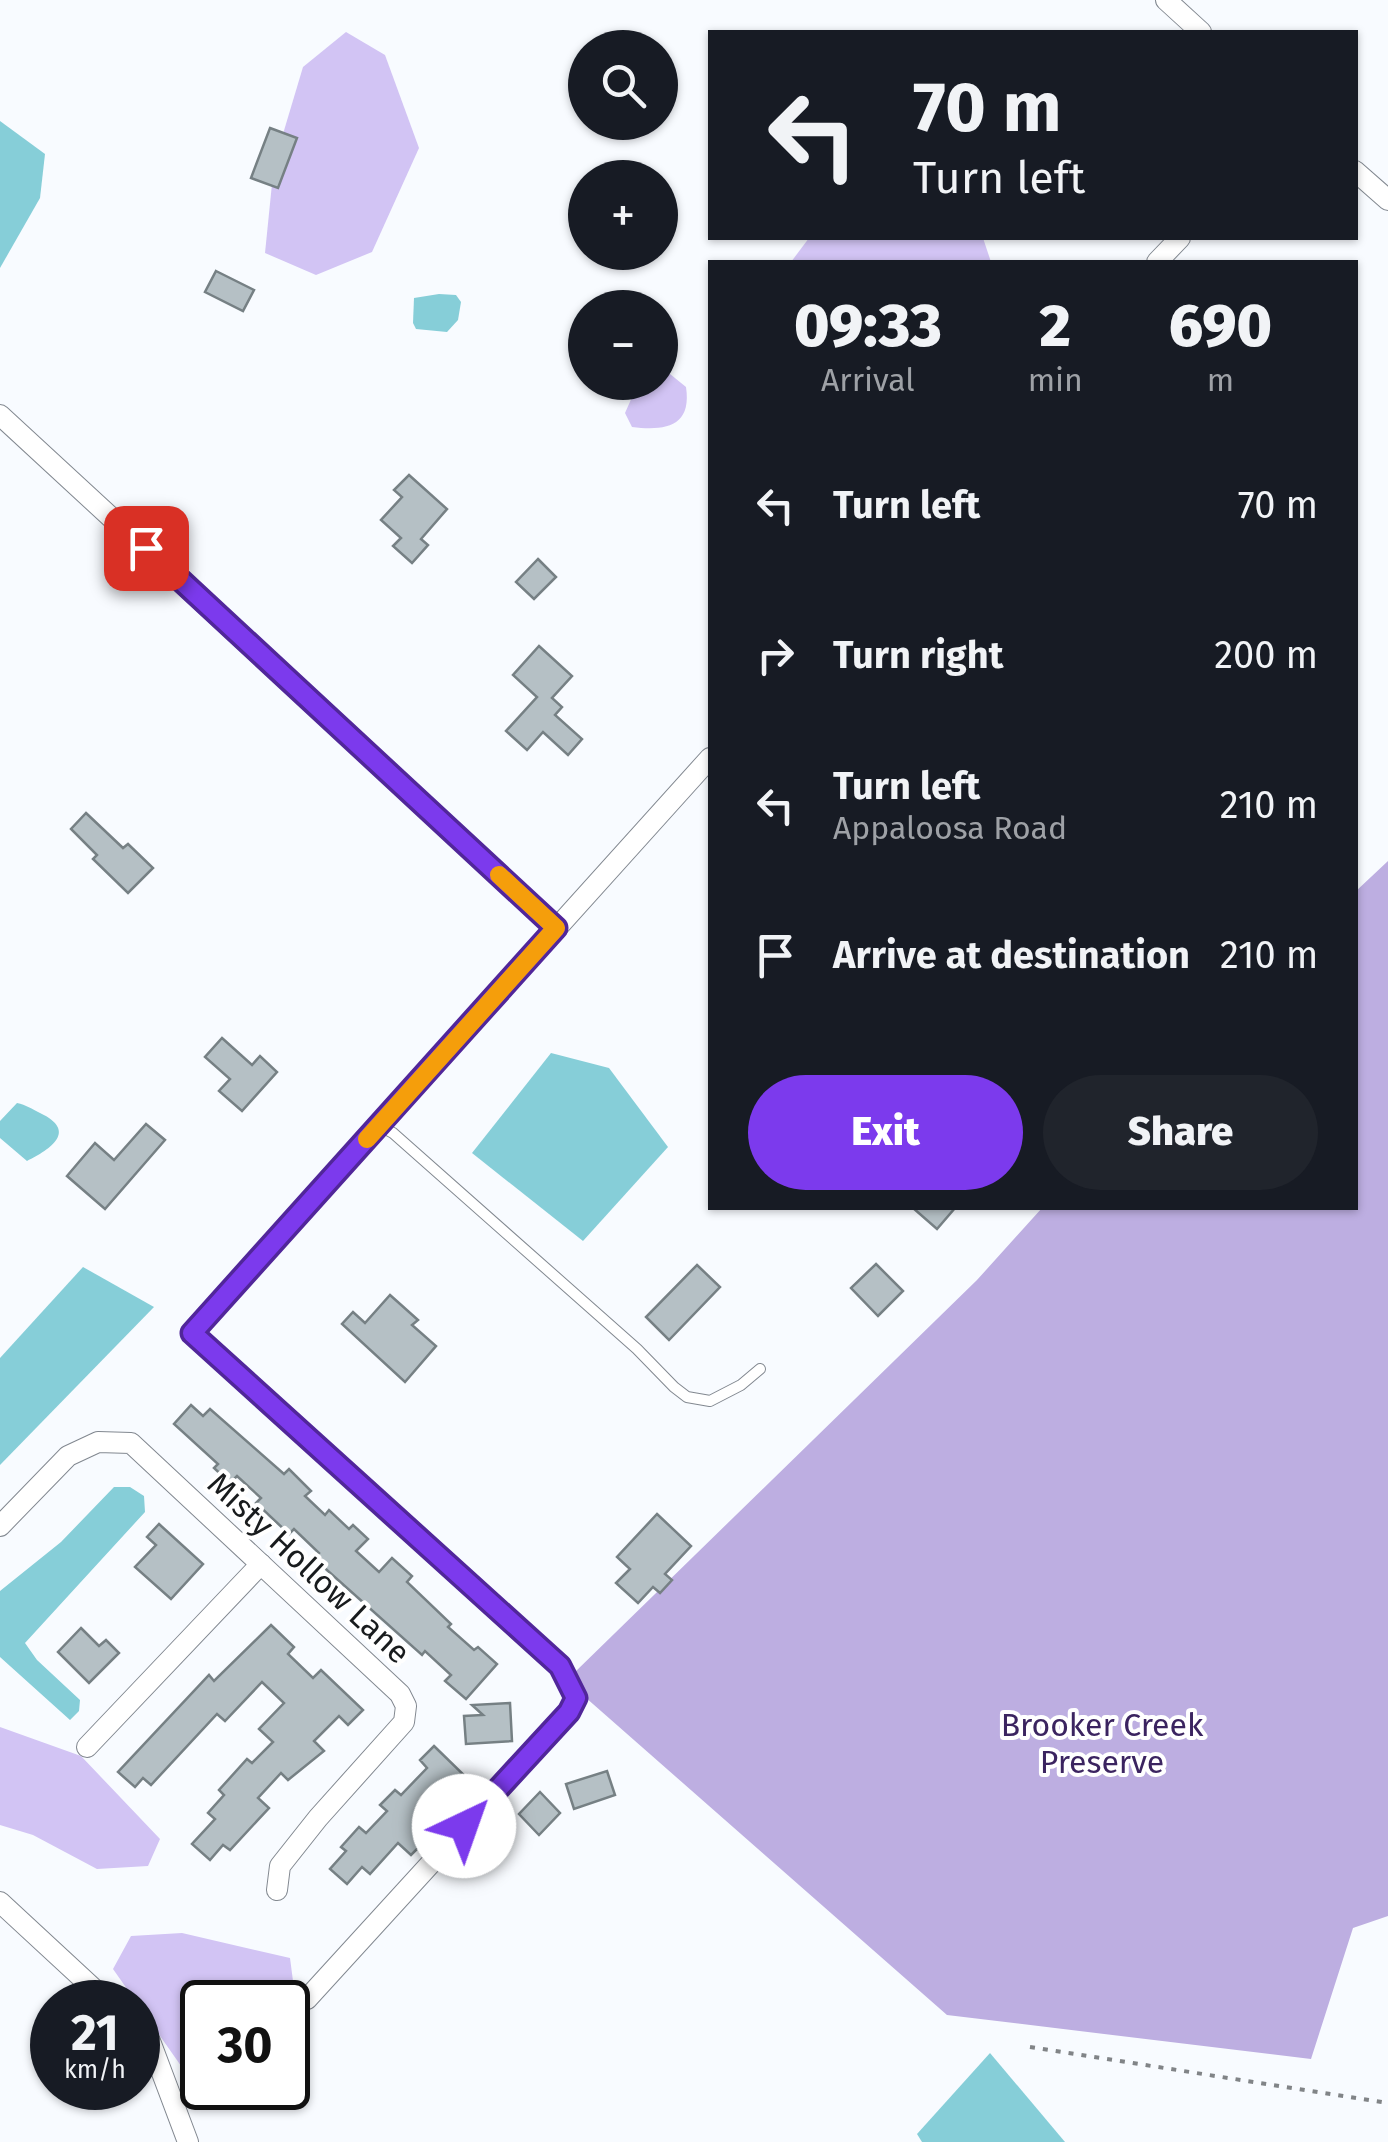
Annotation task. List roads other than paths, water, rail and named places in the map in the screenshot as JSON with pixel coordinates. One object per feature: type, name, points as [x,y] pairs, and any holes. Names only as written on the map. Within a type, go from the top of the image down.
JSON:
[{"type":"street","points":[[1166,0],[1199,30]]},
{"type":"street","points":[[1358,174],[1388,200]]},
{"type":"street","points":[[1159,260],[1178,240]]},
{"type":"street","points":[[0,415],[556,928]]},
{"type":"street","points":[[310,1997],[569,1712],[576,1698],[560,1666],[192,1333],[708,760]]},
{"type":"street","name":"Misty Hollow Lane","points":[[0,1526],[68,1456],[98,1442],[130,1443],[400,1694],[406,1706],[404,1722],[280,1866],[277,1890]]},
{"type":"street","points":[[86,1747],[262,1564]]},
{"type":"street","points":[[0,1902],[84,1980]]},
{"type":"street","points":[[160,2068],[188,2142]]},
{"type":"lane","points":[[379,1126],[393,1133],[687,1397],[710,1402],[760,1370]]},
{"type":"water","points":[[0,121],[45,154],[40,198],[0,268]]},
{"type":"water","points":[[456,295],[461,302],[458,320],[447,332],[416,329],[414,298]]},
{"type":"water","points":[[551,1053],[609,1068],[668,1147],[583,1241],[472,1153]]},
{"type":"water","points":[[17,1103],[51,1120],[59,1133],[52,1145],[27,1161],[0,1138],[0,1121]]},
{"type":"water","points":[[83,1267],[154,1307],[0,1465],[0,1358]]},
{"type":"water","points":[[114,1487],[130,1487],[144,1496],[145,1512],[25,1643],[37,1660],[80,1700],[79,1711],[70,1720],[0,1657],[0,1591],[61,1542]]},
{"type":"water","points":[[990,2053],[1065,2142],[922,2142],[917,2134]]},
{"type":"park label","name":"Brooker Creek Preserve","points":[[1102,1744]]}]
